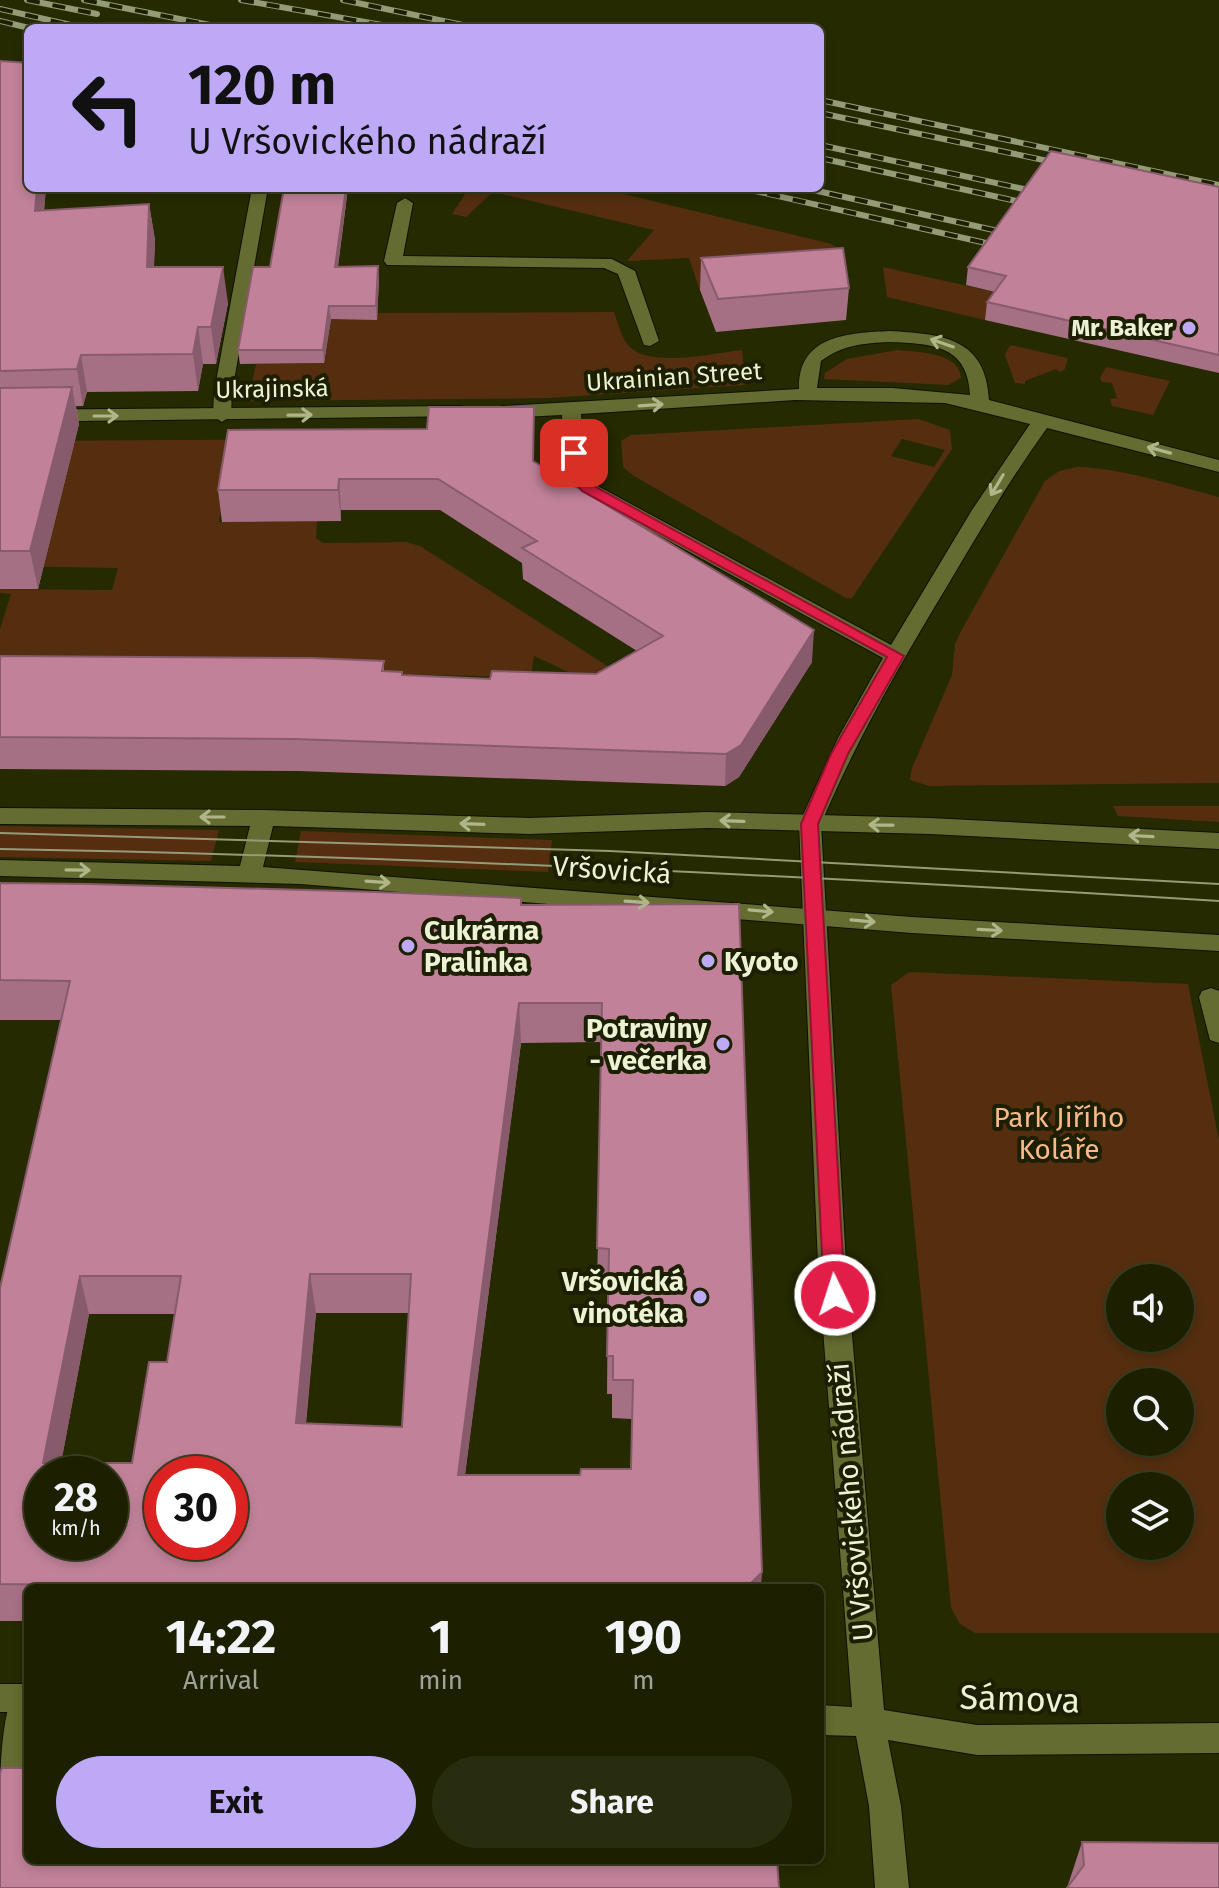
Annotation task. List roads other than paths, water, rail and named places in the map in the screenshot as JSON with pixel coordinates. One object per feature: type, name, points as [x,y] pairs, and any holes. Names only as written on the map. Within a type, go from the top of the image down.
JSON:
[{"type":"street","points":[[222,416],[223,392],[259,192]]},
{"type":"street","points":[[405,203],[393,261],[606,263],[626,271],[650,341]]},
{"type":"street","points":[[808,393],[810,364],[823,350],[836,344],[876,338],[922,338],[958,349],[970,360],[979,380],[980,402]]},
{"type":"street","name":"Ukrainian Street","points":[[571,411],[808,393],[913,395],[980,402],[1219,466]]},
{"type":"street","points":[[571,411],[575,473],[587,488],[896,656]]},
{"type":"street","name":"Ukrajinská","points":[[0,416],[571,411]]},
{"type":"street","name":"U Vršovického nádraží","points":[[892,1888],[885,1806],[869,1722],[832,1264],[810,824],[839,754],[1007,468],[1042,421]]},
{"type":"street","name":"Vršovická","points":[[0,816],[263,818],[529,826],[708,820],[942,827],[1219,841]]},
{"type":"street","points":[[250,874],[263,818]]},
{"type":"street","name":"Vršovická","points":[[0,868],[250,874],[912,925],[1219,943]]},
{"type":"street","points":[[1211,997],[1219,1034]]},
{"type":"street","points":[[1,1815],[18,1698]]},
{"type":"street","name":"Sámova","points":[[824,1720],[869,1722],[977,1740],[1219,1738]]},
{"type":"tram line","points":[[0,833],[610,851],[1219,884]]},
{"type":"tram line","points":[[0,849],[610,868],[1219,901]]},
{"type":"railway","points":[[27,0],[97,14]]},
{"type":"railway","points":[[84,0],[205,24]]},
{"type":"railway","points":[[241,0],[376,24]]},
{"type":"railway","points":[[343,0],[458,24]]},
{"type":"railway","points":[[0,9],[66,24]]},
{"type":"railway","points":[[0,21],[24,27]]},
{"type":"railway","points":[[824,101],[1219,185]]},
{"type":"railway","points":[[824,114],[1067,165]]},
{"type":"railway","points":[[824,146],[1047,194]]},
{"type":"railway","points":[[824,159],[1039,206]]},
{"type":"railway","points":[[760,192],[1008,248]]},
{"type":"railway","points":[[822,192],[1016,235]]},
{"type":"place","name":"Mr. Baker","points":[[1189,328]]},
{"type":"place","name":"Cukrárna Pralinka","points":[[408,946]]},
{"type":"place","name":"Kyoto","points":[[708,961]]},
{"type":"place","name":"Potraviny - večerka","points":[[723,1044]]},
{"type":"place","name":"Vršovická vinotéka","points":[[700,1297]]},
{"type":"park label","name":"Park Jiřího Koláře","points":[[1059,1133]]}]
